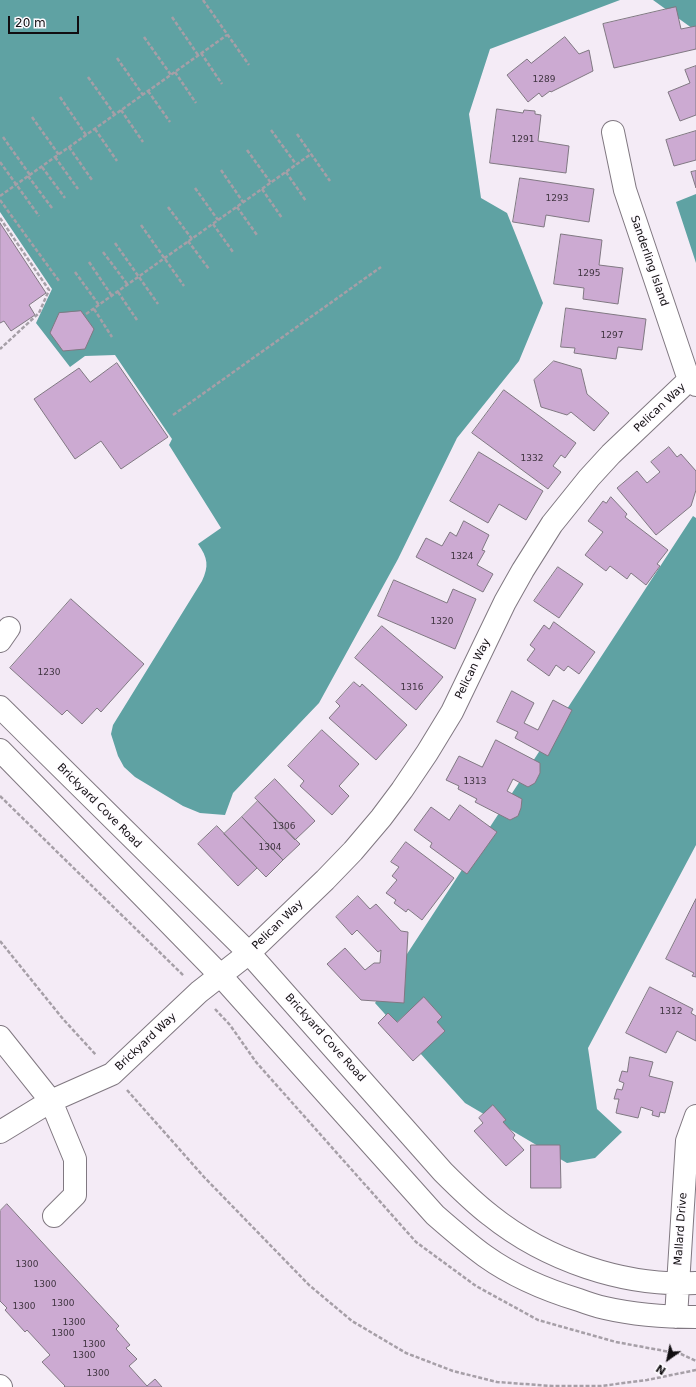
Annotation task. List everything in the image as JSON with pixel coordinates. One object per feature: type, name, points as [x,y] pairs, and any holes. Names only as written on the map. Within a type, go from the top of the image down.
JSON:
[{"type":"street","name":"Sanderling Island","points":[[613,132],[625,190],[693,382]]},
{"type":"street","name":"Pelican Way","points":[[221,976],[249,953],[324,880],[381,818],[422,760],[452,712],[505,602],[537,546],[552,524],[584,484],[611,454],[693,382]]},
{"type":"street","name":"Brickyard Cove Road","points":[[0,708],[249,953],[443,1172],[471,1200],[490,1216],[537,1246],[596,1270],[633,1279],[687,1284]]},
{"type":"street","points":[[0,750],[221,976],[435,1214],[485,1256],[517,1275],[544,1288],[603,1308],[635,1314],[686,1317]]},
{"type":"street","name":"Brickyard Way","points":[[0,1132],[51,1101],[112,1074],[199,992],[221,976]]},
{"type":"street","points":[[0,1037],[51,1101],[75,1159],[75,1195],[54,1216]]},
{"type":"street","name":"Mallard Drive","points":[[686,1317],[687,1141],[696,1116]]},
{"type":"path","points":[[203,0],[249,65]]},
{"type":"path","points":[[172,17],[222,84]]},
{"type":"path","points":[[0,196],[227,35]]},
{"type":"path","points":[[144,37],[171,75]]},
{"type":"path","points":[[117,58],[143,95]]},
{"type":"path","points":[[175,72],[196,103]]},
{"type":"path","points":[[88,77],[115,115]]},
{"type":"path","points":[[148,91],[170,122]]},
{"type":"path","points":[[60,96],[86,135]]},
{"type":"path","points":[[121,110],[143,142]]},
{"type":"path","points":[[32,117],[59,155]]},
{"type":"path","points":[[95,129],[117,161]]},
{"type":"path","points":[[271,130],[296,164]]},
{"type":"path","points":[[297,134],[330,181]]},
{"type":"path","points":[[3,137],[52,208]]},
{"type":"path","points":[[69,147],[92,180]]},
{"type":"path","points":[[247,150],[271,183]]},
{"type":"path","points":[[86,314],[311,154]]},
{"type":"path","points":[[55,157],[78,189]]},
{"type":"path","points":[[0,162],[39,216]]},
{"type":"path","points":[[42,167],[65,198]]},
{"type":"path","points":[[221,170],[243,202]]},
{"type":"path","points":[[286,172],[306,201]]},
{"type":"path","points":[[195,188],[218,220]]},
{"type":"path","points":[[262,189],[282,218]]},
{"type":"path","points":[[0,200],[59,281]]},
{"type":"path","points":[[168,207],[192,239]]},
{"type":"path","points":[[237,207],[257,235]]},
{"type":"path","points":[[0,218],[49,290],[39,313],[0,349]]},
{"type":"path","points":[[213,224],[233,252]]},
{"type":"path","points":[[141,225],[184,286]]},
{"type":"path","points":[[188,242],[209,269]]},
{"type":"path","points":[[115,243],[158,304]]},
{"type":"path","points":[[103,252],[128,285]]},
{"type":"path","points":[[89,262],[112,296]]},
{"type":"path","points":[[173,414],[380,267]]},
{"type":"path","points":[[75,272],[99,305]]},
{"type":"path","points":[[118,292],[137,320]]},
{"type":"path","points":[[94,309],[112,337]]},
{"type":"path","points":[[0,941],[63,1018],[209,1182],[309,1285],[352,1321],[406,1353],[453,1371],[497,1382],[552,1386],[601,1386],[647,1380],[696,1370]]},
{"type":"path","points":[[497,1382],[497,1387]]},
{"type":"water","points":[[0,0],[620,0],[490,49],[469,114],[481,198],[507,213],[543,303],[519,361],[457,438],[398,559],[319,703],[233,793],[225,815],[200,813],[183,806],[135,777],[124,767],[118,756],[111,734],[113,725],[202,581],[206,571],[206,558],[198,544],[221,528],[169,445],[172,439],[115,355],[85,356],[70,367],[36,323],[52,289],[0,212]]},
{"type":"water","points":[[653,0],[696,0],[696,31]]},
{"type":"water","points":[[696,194],[696,263],[676,202]]},
{"type":"water","points":[[693,516],[696,518],[696,845],[588,1048],[597,1109],[622,1132],[595,1158],[567,1163],[465,1103],[375,1003]]},
{"type":"building","points":[[676,7],[681,29],[696,26],[696,49],[614,68],[603,24]]},
{"type":"building","points":[[565,37],[579,54],[589,50],[593,71],[551,92],[550,91],[542,97],[539,93],[528,102],[507,75],[527,59],[531,63]]},
{"type":"building","points":[[696,66],[696,115],[680,121],[668,92],[690,83],[685,70]]},
{"type":"building","points":[[497,109],[523,113],[524,110],[535,111],[535,114],[541,115],[538,141],[569,146],[566,173],[490,163]]},
{"type":"building","points":[[696,131],[696,160],[674,166],[666,140]]},
{"type":"building","points":[[696,171],[696,188],[691,172]]},
{"type":"building","points":[[520,178],[594,189],[589,222],[546,215],[544,227],[513,222]]},
{"type":"building","points":[[0,223],[46,293],[29,305],[35,315],[11,331],[4,321],[0,323]]},
{"type":"building","points":[[561,234],[602,240],[599,265],[623,268],[618,304],[583,299],[584,288],[554,284]]},
{"type":"building","points":[[566,308],[646,319],[642,350],[618,347],[616,359],[574,353],[575,348],[561,347]]},
{"type":"building","points":[[81,311],[94,329],[85,349],[63,351],[50,333],[59,313]]},
{"type":"building","points":[[554,361],[581,369],[587,394],[609,413],[594,431],[571,412],[567,415],[541,407],[534,380]]},
{"type":"building","points":[[117,363],[168,437],[121,469],[101,441],[75,459],[34,399],[79,368],[90,382]]},
{"type":"building","points":[[504,390],[576,443],[565,458],[561,455],[553,466],[561,472],[548,489],[472,433]]},
{"type":"building","points":[[669,447],[677,457],[681,454],[696,471],[696,490],[691,506],[656,535],[617,488],[637,471],[647,483],[660,472],[651,462]]},
{"type":"building","points":[[479,452],[543,491],[526,520],[499,504],[488,523],[450,501]]},
{"type":"building","points":[[611,497],[627,514],[625,517],[668,550],[657,564],[660,566],[646,585],[631,573],[627,579],[610,566],[606,571],[585,555],[603,532],[588,521],[603,501],[606,503]]},
{"type":"building","points":[[464,521],[489,535],[482,550],[485,551],[477,565],[493,574],[483,592],[416,557],[426,538],[442,546],[450,532],[456,536]]},
{"type":"building","points":[[558,567],[583,584],[559,618],[534,601]]},
{"type":"building","points":[[394,580],[447,603],[453,589],[476,599],[455,649],[378,616]]},
{"type":"building","points":[[71,599],[144,664],[101,712],[97,708],[82,724],[67,710],[62,715],[10,668]]},
{"type":"building","points":[[554,622],[595,652],[579,674],[568,666],[564,671],[556,665],[549,676],[527,660],[535,649],[530,645],[544,625],[549,629]]},
{"type":"building","points":[[382,626],[443,677],[416,710],[355,658]]},
{"type":"building","points":[[354,682],[360,687],[362,684],[407,725],[376,760],[329,718],[340,706],[336,702]]},
{"type":"building","points":[[512,691],[534,703],[524,723],[538,730],[553,700],[572,710],[548,756],[515,738],[518,732],[497,722]]},
{"type":"building","points":[[322,730],[359,764],[339,786],[349,796],[332,815],[300,786],[304,781],[288,766]]},
{"type":"building","points":[[496,740],[540,763],[540,773],[535,783],[528,787],[513,779],[507,791],[522,799],[518,816],[510,820],[475,802],[477,799],[458,789],[459,786],[446,780],[459,756],[482,767]]},
{"type":"building","points":[[275,779],[315,821],[295,840],[255,798]]},
{"type":"building","points":[[258,801],[300,844],[283,860],[242,817]]},
{"type":"building","points":[[460,805],[497,832],[467,874],[430,847],[432,843],[414,830],[431,807],[449,820]]},
{"type":"building","points":[[242,817],[283,860],[266,877],[224,834]]},
{"type":"building","points":[[217,826],[257,868],[238,886],[198,844]]},
{"type":"building","points":[[406,842],[454,878],[422,920],[408,909],[406,912],[394,903],[396,900],[386,893],[397,880],[392,876],[399,867],[391,862]]},
{"type":"building","points":[[358,896],[370,909],[376,904],[401,931],[408,932],[404,1003],[361,1000],[327,964],[345,948],[365,970],[374,963],[380,963],[381,950],[378,952],[357,930],[352,935],[336,917]]},
{"type":"building","points":[[696,899],[696,977],[692,976],[694,973],[666,959]]},
{"type":"building","points":[[650,987],[693,1009],[691,1013],[696,1016],[696,1041],[677,1031],[666,1053],[626,1033]]},
{"type":"building","points":[[424,997],[442,1017],[437,1022],[445,1031],[413,1061],[378,1023],[388,1013],[397,1022]]},
{"type":"building","points":[[630,1057],[653,1062],[649,1076],[673,1082],[665,1113],[660,1112],[659,1117],[652,1115],[653,1111],[641,1107],[638,1118],[616,1113],[619,1099],[614,1099],[617,1089],[622,1090],[624,1083],[619,1081],[622,1071],[627,1072]]},
{"type":"building","points":[[493,1105],[506,1120],[503,1122],[515,1135],[513,1138],[524,1150],[506,1166],[474,1131],[483,1123],[479,1118]]},
{"type":"building","points":[[531,1145],[560,1145],[561,1188],[531,1188]]},
{"type":"building","points":[[7,1204],[119,1326],[116,1329],[130,1345],[126,1348],[137,1359],[129,1366],[147,1386],[155,1379],[162,1387],[64,1387],[65,1386],[42,1362],[50,1355],[27,1330],[25,1332],[5,1310],[7,1308],[0,1301],[0,1211]]}]
